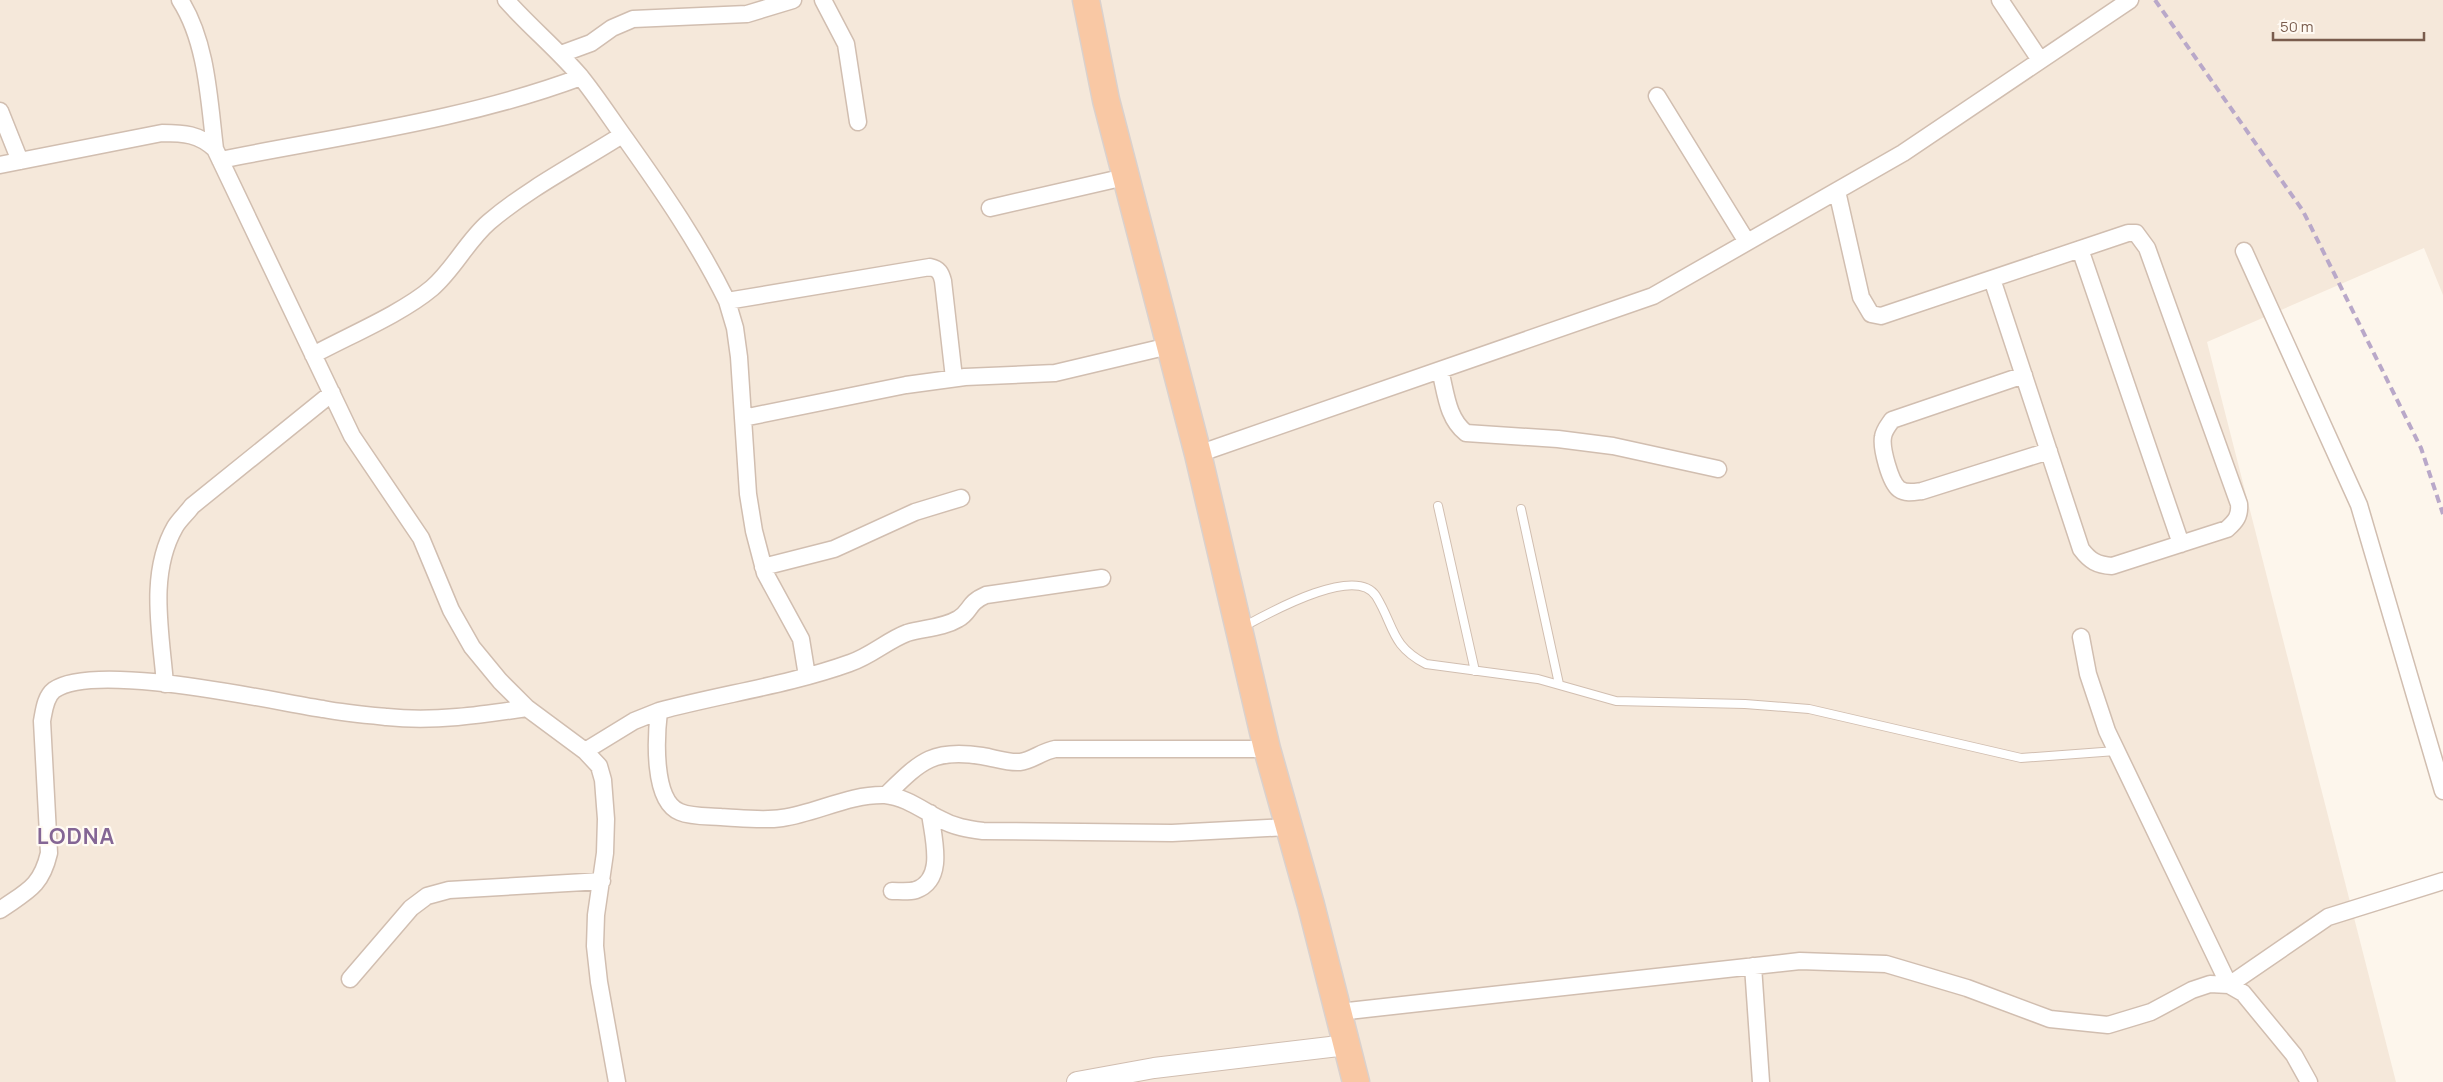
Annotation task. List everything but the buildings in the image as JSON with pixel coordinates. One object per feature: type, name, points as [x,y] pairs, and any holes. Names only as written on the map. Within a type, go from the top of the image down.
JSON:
[{"type":"highway","points":[[1086,0],[1106,100],[1198,454],[1267,749],[1287,828],[1339,1012],[1356,1082]]},
{"type":"street","points":[[180,0],[189,14],[205,72],[218,154],[352,436],[421,538],[452,610],[472,647],[500,681],[527,708],[585,751],[599,766],[603,780],[606,819],[602,881],[596,915],[595,946],[599,982],[617,1082]]},
{"type":"street","points":[[506,0],[530,28],[560,54],[581,77],[670,201],[708,263],[727,301],[735,328],[748,494],[763,567],[801,639],[807,676]]},
{"type":"street","points":[[560,54],[591,43],[612,28],[633,20],[747,14],[793,0]]},
{"type":"street","points":[[823,0],[846,44],[858,122]]},
{"type":"street","points":[[2000,0],[2040,60]]},
{"type":"street","points":[[1198,454],[1653,296],[1903,154],[2130,0]]},
{"type":"street","points":[[218,154],[438,117],[520,97],[581,77]]},
{"type":"street","points":[[1657,96],[1747,242]]},
{"type":"street","points":[[0,111],[20,161]]},
{"type":"street","points":[[0,165],[162,133],[180,134],[204,139],[218,154]]},
{"type":"street","points":[[313,355],[411,303],[432,288],[450,271],[488,224],[509,206],[622,135]]},
{"type":"street","points":[[990,208],[1126,177]]},
{"type":"street","points":[[1837,191],[1861,297],[1871,314],[1881,316],[2128,233],[2136,233],[2142,238],[2148,248],[2239,504],[2240,512],[2236,521],[2227,529],[2112,566],[2098,565],[2089,560],[2081,549],[1992,279]]},
{"type":"street","points":[[2080,249],[2181,544]]},
{"type":"street","points":[[2244,251],[2359,505],[2443,792]]},
{"type":"street","points":[[727,301],[930,267],[936,268],[941,273],[943,281],[954,378]]},
{"type":"street","points":[[743,418],[843,396],[954,378],[1055,373],[1169,346]]},
{"type":"street","points":[[1440,370],[1452,417],[1457,426],[1466,433],[1558,439],[1613,446],[1718,469]]},
{"type":"street","points":[[2024,375],[1892,420],[1886,428],[1883,448],[1894,482],[1900,489],[1909,493],[1922,491],[2049,451]]},
{"type":"street","points":[[165,684],[159,612],[159,584],[162,557],[175,526],[192,506],[332,393]]},
{"type":"street","points":[[763,567],[834,549],[915,512],[961,498]]},
{"type":"street","points":[[585,751],[634,721],[659,711],[807,676],[852,662],[879,650],[906,634],[954,621],[960,618],[974,600],[986,595],[1102,578]]},
{"type":"street","points":[[2081,637],[2088,674],[2116,751],[2230,985]]},
{"type":"street","points":[[0,910],[36,884],[45,871],[49,853],[42,721],[45,704],[54,691],[71,683],[125,680],[165,684],[389,718],[432,718],[527,708]]},
{"type":"street","points":[[659,711],[657,727],[661,789],[667,803],[680,812],[697,816],[756,819],[782,818],[861,797],[886,795],[903,799],[961,828],[983,831],[1172,834],[1287,828]]},
{"type":"street","points":[[886,795],[915,768],[932,757],[951,752],[1011,762],[1023,762],[1042,751],[1056,749],[1267,749]]},
{"type":"street","points":[[892,891],[914,891],[924,886],[931,878],[935,858],[930,813]]},
{"type":"street","points":[[2230,985],[2328,917],[2443,880]]},
{"type":"street","points":[[350,979],[411,908],[427,896],[449,890],[602,881]]},
{"type":"street","points":[[1339,1012],[1800,961],[1886,964],[1967,988],[2050,1019],[2108,1025],[2152,1012],[2192,990],[2210,984],[2230,985],[2243,993],[2277,1034],[2294,1055],[2309,1082]]},
{"type":"street","points":[[1753,966],[1761,1082]]},
{"type":"street","points":[[1077,1082],[1154,1068],[1347,1045]]},
{"type":"lane","points":[[1438,506],[1475,671]]},
{"type":"lane","points":[[1521,509],[1560,684]]},
{"type":"lane","points":[[1239,629],[1296,599],[1339,587],[1360,585],[1369,589],[1375,595],[1398,642],[1410,656],[1426,664],[1560,684],[1597,698],[1616,701],[1746,704],[1809,709],[2021,758],[2116,751]]},
{"type":"shaded area","points":[[0,0],[2443,0],[2443,295],[2424,248],[2207,342],[2396,1082],[0,1082]]},
{"type":"railway","points":[[2155,0],[2303,211],[2421,448],[2443,514]]},
{"type":"district","name":"LODNA","points":[[76,836]]}]
